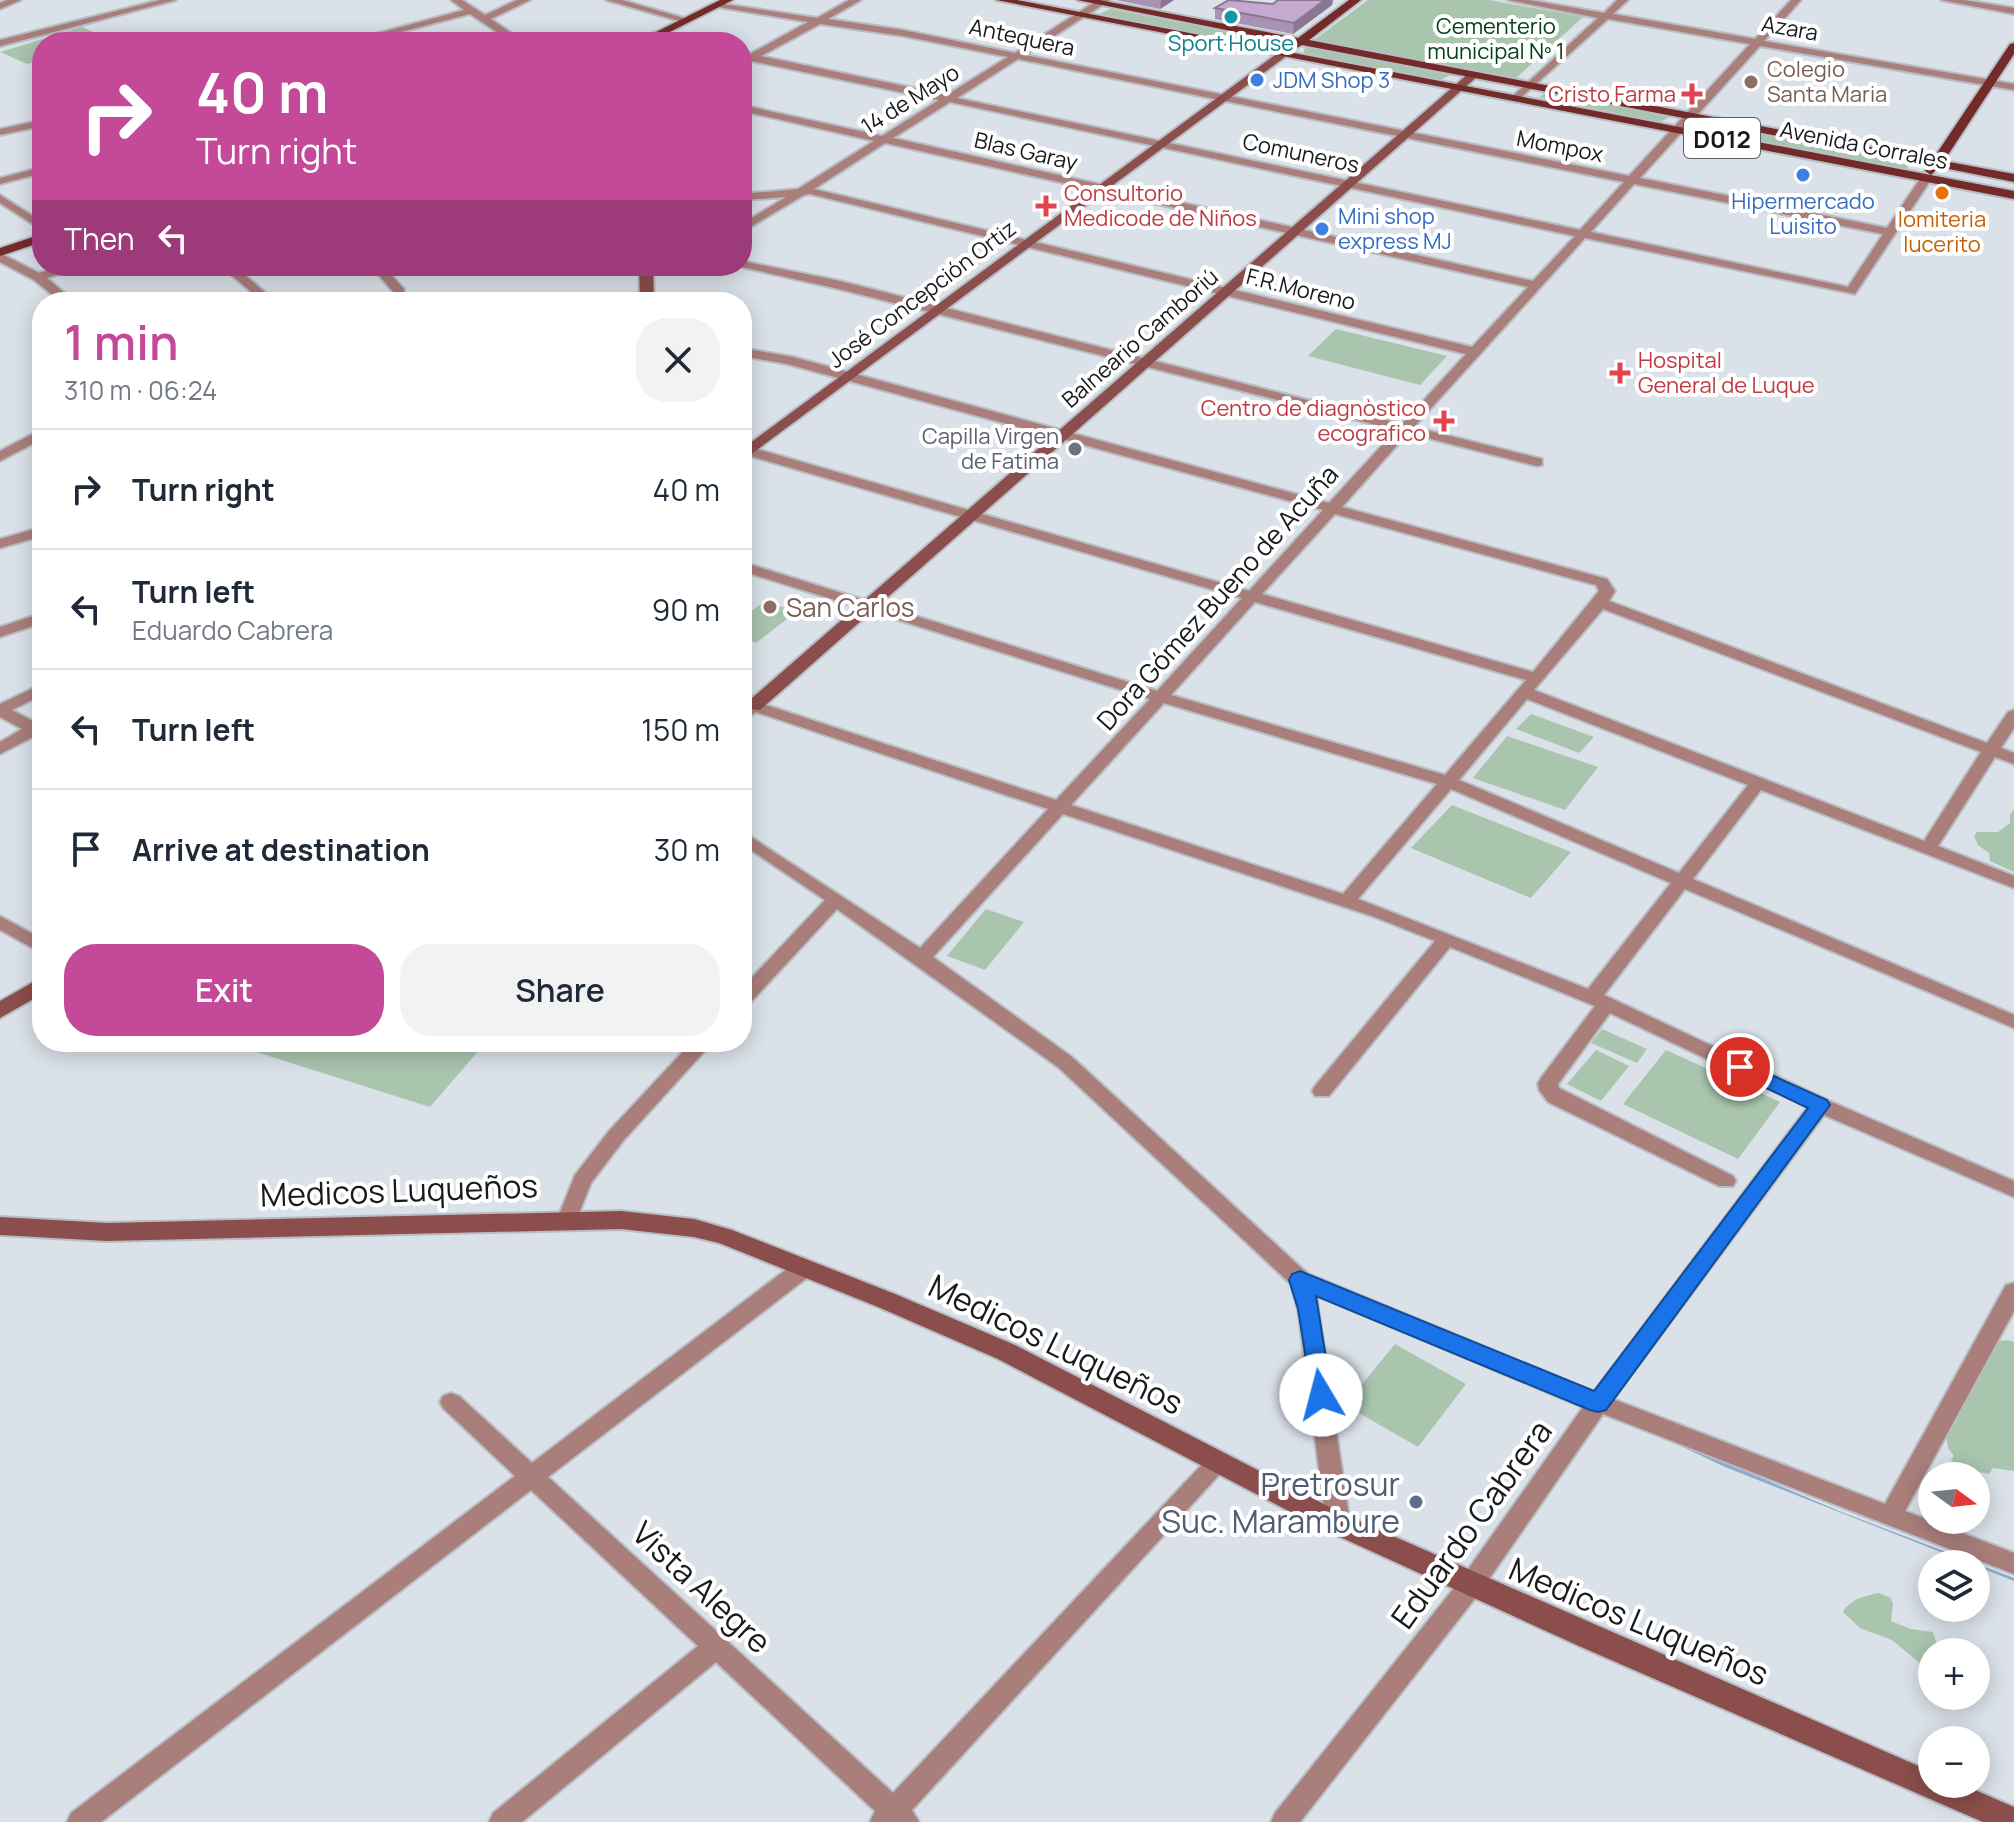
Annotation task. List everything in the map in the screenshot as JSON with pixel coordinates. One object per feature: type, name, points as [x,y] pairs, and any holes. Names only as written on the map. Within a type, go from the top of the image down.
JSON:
[{"type":"main road","name":"D012","points":[[1001,0],[1283,54]]},
{"type":"main road","name":"D012","points":[[1082,0],[1299,42]]},
{"type":"main road","points":[[1283,54],[1356,0]]},
{"type":"main road","points":[[662,32],[723,3]]},
{"type":"main road","name":"Avenida Corrales","points":[[1299,42],[2014,178]]},
{"type":"main road","points":[[1926,178],[2014,46]]},
{"type":"main road","name":"Avenida Corrales","points":[[1283,54],[2014,195]]},
{"type":"main road","points":[[0,255],[32,242]]},
{"type":"street","points":[[0,6],[16,0]]},
{"type":"street","points":[[44,32],[171,0]]},
{"type":"street","points":[[456,0],[504,32]]},
{"type":"street","points":[[484,19],[525,0]]},
{"type":"street","points":[[611,0],[686,20]]},
{"type":"street","points":[[752,54],[856,0]]},
{"type":"street","name":"Azara","points":[[1513,0],[2014,87]]},
{"type":"street","points":[[1517,98],[1623,0]]},
{"type":"street","name":"Dora Gómez Bueno de Acuña","points":[[922,958],[1796,0]]},
{"type":"street","points":[[1946,0],[2014,11]]},
{"type":"street","name":"14 de Mayo","points":[[752,223],[1103,2]]},
{"type":"street","name":"Antequera","points":[[723,3],[903,33],[1223,99]]},
{"type":"street","points":[[389,32],[474,10]]},
{"type":"street","points":[[0,43],[32,35]]},
{"type":"street","name":"José Concepción Ortiz","points":[[752,449],[1283,54]]},
{"type":"street","name":"Comuneros","points":[[752,59],[1851,291],[1890,232]]},
{"type":"street","name":"Balneario Camboriú","points":[[752,703],[868,606],[1473,75]]},
{"type":"street","name":"Mompox","points":[[1223,99],[1890,232]]},
{"type":"street","name":"Blas Garay","points":[[752,110],[1536,285]]},
{"type":"street","points":[[0,132],[32,125]]},
{"type":"street","points":[[0,181],[32,173]]},
{"type":"street","points":[[1890,232],[1926,178]]},
{"type":"street","name":"F.R.Moreno","points":[[752,196],[802,191],[1475,352]]},
{"type":"street","points":[[0,198],[32,220]]},
{"type":"street","points":[[0,255],[32,274]]},
{"type":"street","points":[[752,267],[840,285],[1537,462]]},
{"type":"street","points":[[239,276],[259,292]]},
{"type":"street","points":[[386,276],[400,292]]},
{"type":"street","points":[[38,277],[57,292]]},
{"type":"street","points":[[752,354],[849,376],[1332,510],[1596,579],[1606,587],[1600,603],[1348,900]]},
{"type":"street","points":[[0,457],[32,439]]},
{"type":"street","points":[[752,456],[972,515],[1536,678]]},
{"type":"street","points":[[0,544],[32,534]]},
{"type":"street","points":[[752,569],[1162,697],[1449,782],[2014,1022]]},
{"type":"street","points":[[1600,603],[2014,759]]},
{"type":"street","points":[[0,632],[32,621]]},
{"type":"street","points":[[1524,692],[2014,882]]},
{"type":"street","points":[[0,710],[32,694]]},
{"type":"street","points":[[0,710],[32,728]]},
{"type":"street","points":[[752,710],[1348,900],[1599,1001],[1820,1105],[2014,1189]]},
{"type":"street","points":[[1927,849],[2014,715]]},
{"type":"street","points":[[0,749],[32,734]]},
{"type":"street","points":[[1726,1181],[1555,1097],[1548,1083],[1599,1001],[1681,881],[1758,783]]},
{"type":"street","points":[[752,843],[922,958],[1065,1062],[1300,1280],[1598,1403],[2014,1564]]},
{"type":"street","points":[[752,989],[835,900]]},
{"type":"street","points":[[0,922],[32,941]]},
{"type":"street","points":[[1322,1091],[1447,939]]},
{"type":"street","points":[[0,1011],[32,990]]},
{"type":"street","points":[[567,1220],[582,1180],[607,1147],[694,1052]]},
{"type":"street","name":"Eduardo Cabrera","points":[[1284,1822],[1471,1585],[1598,1403],[1820,1105]]},
{"type":"street","name":"Medicos Luqueños","points":[[0,1226],[107,1232],[567,1220],[658,1222],[694,1228],[953,1327],[1049,1372],[1217,1464],[1471,1585],[2014,1821]]},
{"type":"street","points":[[80,1822],[804,1268]]},
{"type":"street","points":[[1300,1280],[1309,1309],[1338,1523]]},
{"type":"street","points":[[1890,1516],[2014,1291]]},
{"type":"street","name":"Vista Alegre","points":[[451,1402],[716,1647],[894,1818]]},
{"type":"street","points":[[894,1818],[1217,1464]]},
{"type":"street","points":[[502,1822],[716,1647]]},
{"type":"green space","name":"Cementerio municipal Nº 1","points":[[1368,0],[1489,0],[1583,17],[1515,79],[1314,40]]},
{"type":"green space","points":[[1110,9],[1275,41],[1276,44],[1267,47],[1099,14]]},
{"type":"green space","points":[[82,27],[93,32],[66,32]]},
{"type":"green space","points":[[32,42],[32,63],[27,64],[0,52]]},
{"type":"green space","points":[[1305,48],[1450,75],[1441,80],[1303,54]]},
{"type":"green space","points":[[1547,92],[1668,118],[1660,122],[1539,97]]},
{"type":"green space","points":[[1704,123],[1911,165],[1904,170],[1703,130],[1700,126]]},
{"type":"green space","points":[[1336,329],[1447,356],[1420,385],[1308,356]]},
{"type":"green space","points":[[765,601],[796,612],[756,643],[752,642],[752,611]]},
{"type":"green space","points":[[1531,714],[1594,737],[1579,753],[1516,729]]},
{"type":"green space","points":[[1507,736],[1598,767],[1565,810],[1473,778]]},
{"type":"green space","points":[[1452,805],[1571,852],[1531,898],[1411,848]]},
{"type":"green space","points":[[2014,810],[2014,872],[1990,861],[1989,853],[1978,845],[1974,836],[1977,832],[1998,832],[2010,823],[2010,814]]},
{"type":"green space","points":[[986,909],[1024,922],[985,970],[947,956]]},
{"type":"green space","points":[[1602,1029],[1647,1049],[1637,1063],[1591,1043]]},
{"type":"green space","points":[[1596,1050],[1629,1066],[1601,1101],[1567,1084]]},
{"type":"green space","points":[[1666,1050],[1780,1102],[1738,1159],[1623,1104]]},
{"type":"green space","points":[[257,1052],[477,1052],[430,1107]]},
{"type":"green space","points":[[1990,1342],[2014,1342],[2014,1471],[1993,1468],[1990,1472],[1990,1462],[1953,1462],[1954,1456],[1948,1448],[1946,1432],[1957,1421],[1955,1405]]},
{"type":"green space","points":[[1395,1344],[1466,1384],[1418,1447],[1345,1405]]},
{"type":"green space","points":[[1879,1593],[1891,1598],[1891,1621],[1911,1629],[1933,1632],[1935,1638],[1918,1638],[1918,1661],[1892,1640],[1860,1628],[1843,1612],[1863,1597]]},
{"type":"water","points":[[1619,1417],[1839,1511],[1941,1550],[1935,1550],[1725,1467]]},
{"type":"water","points":[[1990,1569],[2014,1578],[2014,1581],[1990,1572]]},
{"type":"building","points":[[1229,0],[1273,4],[1278,0],[1325,0],[1294,23],[1215,8]]},
{"type":"place","name":"Sport House","points":[[1231,17]]},
{"type":"place","name":"JDM Shop 3","points":[[1257,80]]},
{"type":"place","name":"Colegio Santa Maria","points":[[1751,82]]},
{"type":"place","name":"Cristo Farma","points":[[1692,94]]},
{"type":"place","name":"Hipermercado Luisito","points":[[1803,175]]},
{"type":"place","name":"lomiteria lucerito","points":[[1942,193]]},
{"type":"place","name":"Consultorio Medicode de Niños","points":[[1046,206]]},
{"type":"place","name":"Mini shop express MJ","points":[[1322,229]]},
{"type":"place","name":"Hospital General de Luque","points":[[1620,373]]},
{"type":"place","name":"Centro de diagnòstico ecografico","points":[[1444,421]]},
{"type":"place","name":"Capilla Virgen de Fatima","points":[[1075,449]]},
{"type":"place","name":"San Carlos","points":[[770,607]]},
{"type":"place","name":"Pretrosur Suc. Marambure","points":[[1416,1502]]},
{"type":"route","points":[[1321,1395],[1309,1309],[1300,1280],[1598,1403],[1820,1105],[1740,1067]]}]
